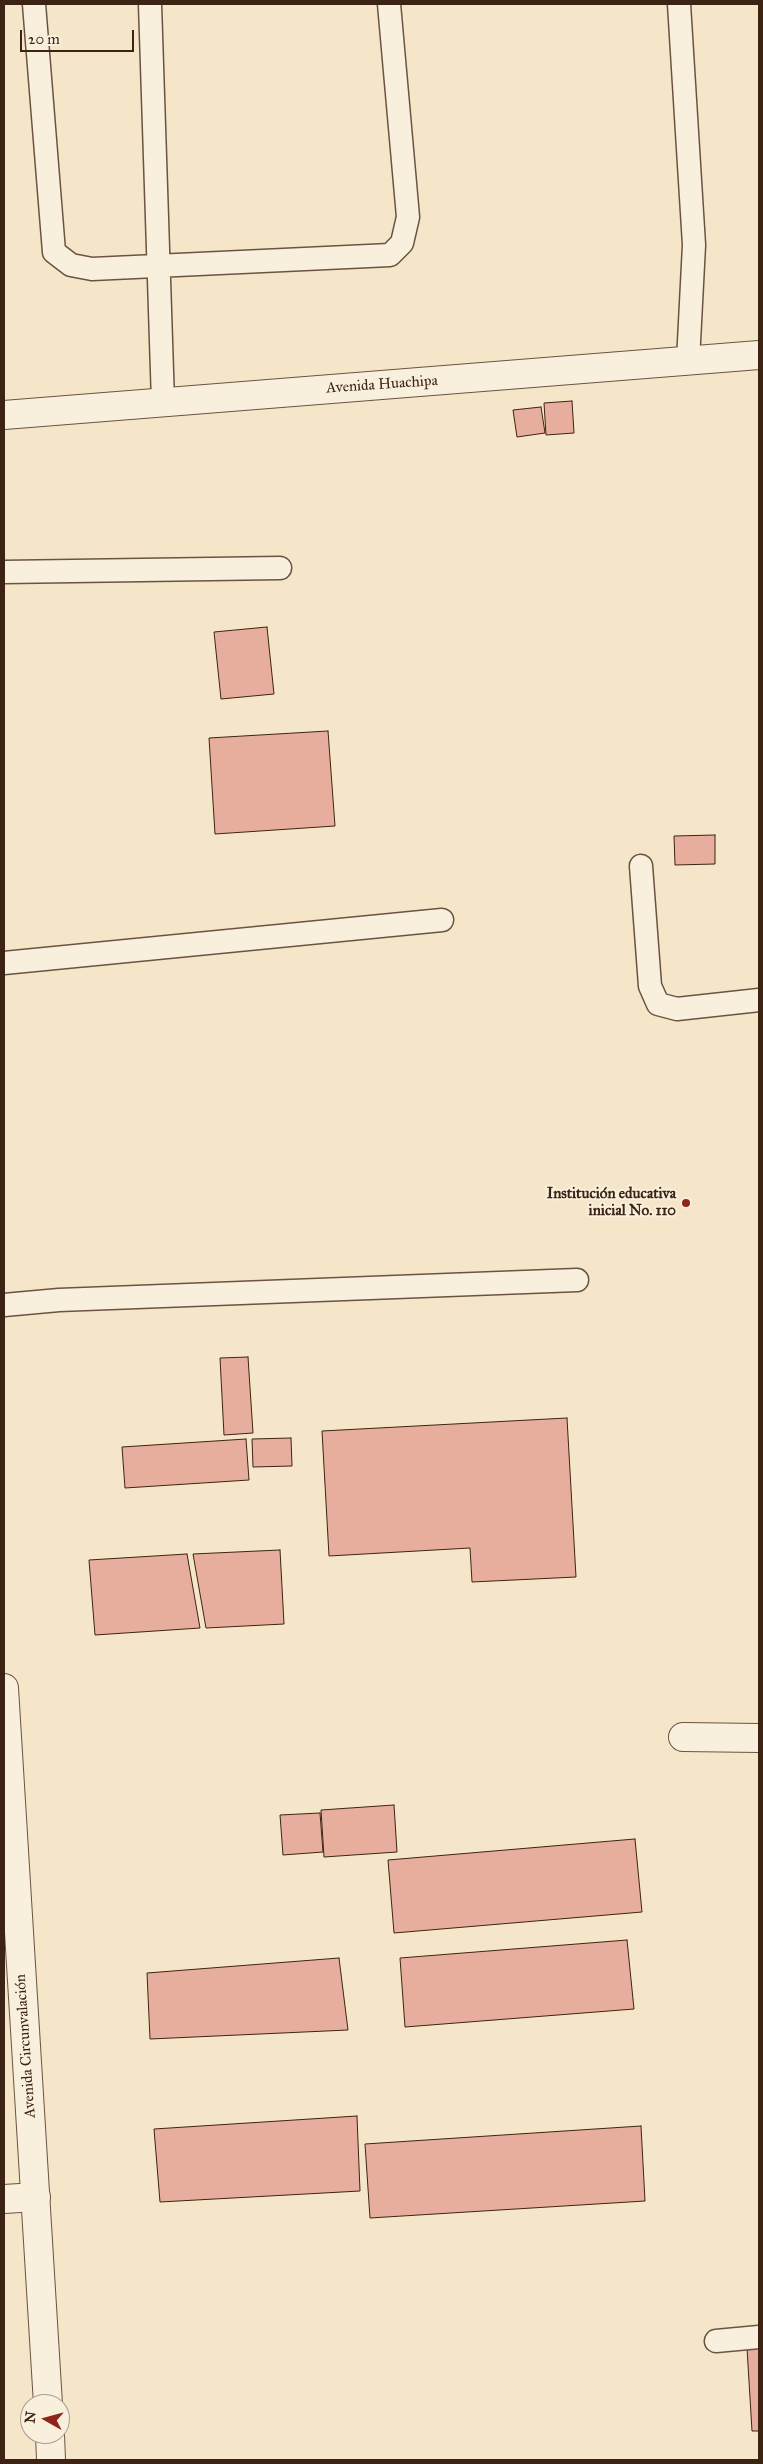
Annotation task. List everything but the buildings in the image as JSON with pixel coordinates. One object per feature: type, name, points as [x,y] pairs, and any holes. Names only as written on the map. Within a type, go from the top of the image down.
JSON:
[{"type":"street","name":"Avenida Huachipa","points":[[4,414],[759,355]]},
{"type":"street","name":"Avenida Circunvalación","points":[[4,1688],[47,2394]]},
{"type":"street","points":[[683,1737],[759,1738]]},
{"type":"street","points":[[4,2199],[36,2197]]},
{"type":"street","points":[[50,2444],[51,2460]]},
{"type":"lane","points":[[34,4],[54,252],[71,265],[92,269],[390,255],[402,243],[408,217],[389,4]]},
{"type":"lane","points":[[150,4],[157,266],[163,402]]},
{"type":"lane","points":[[679,4],[694,245],[688,361]]},
{"type":"lane","points":[[4,572],[280,568]]},
{"type":"lane","points":[[642,866],[650,986],[658,1004],[677,1009],[759,1000]]},
{"type":"lane","points":[[4,963],[442,920]]},
{"type":"lane","points":[[4,1305],[59,1300],[577,1280]]},
{"type":"lane","points":[[716,2341],[759,2337]]},
{"type":"place","name":"Institución educativa inicial No. 110","points":[[686,1203]]}]
